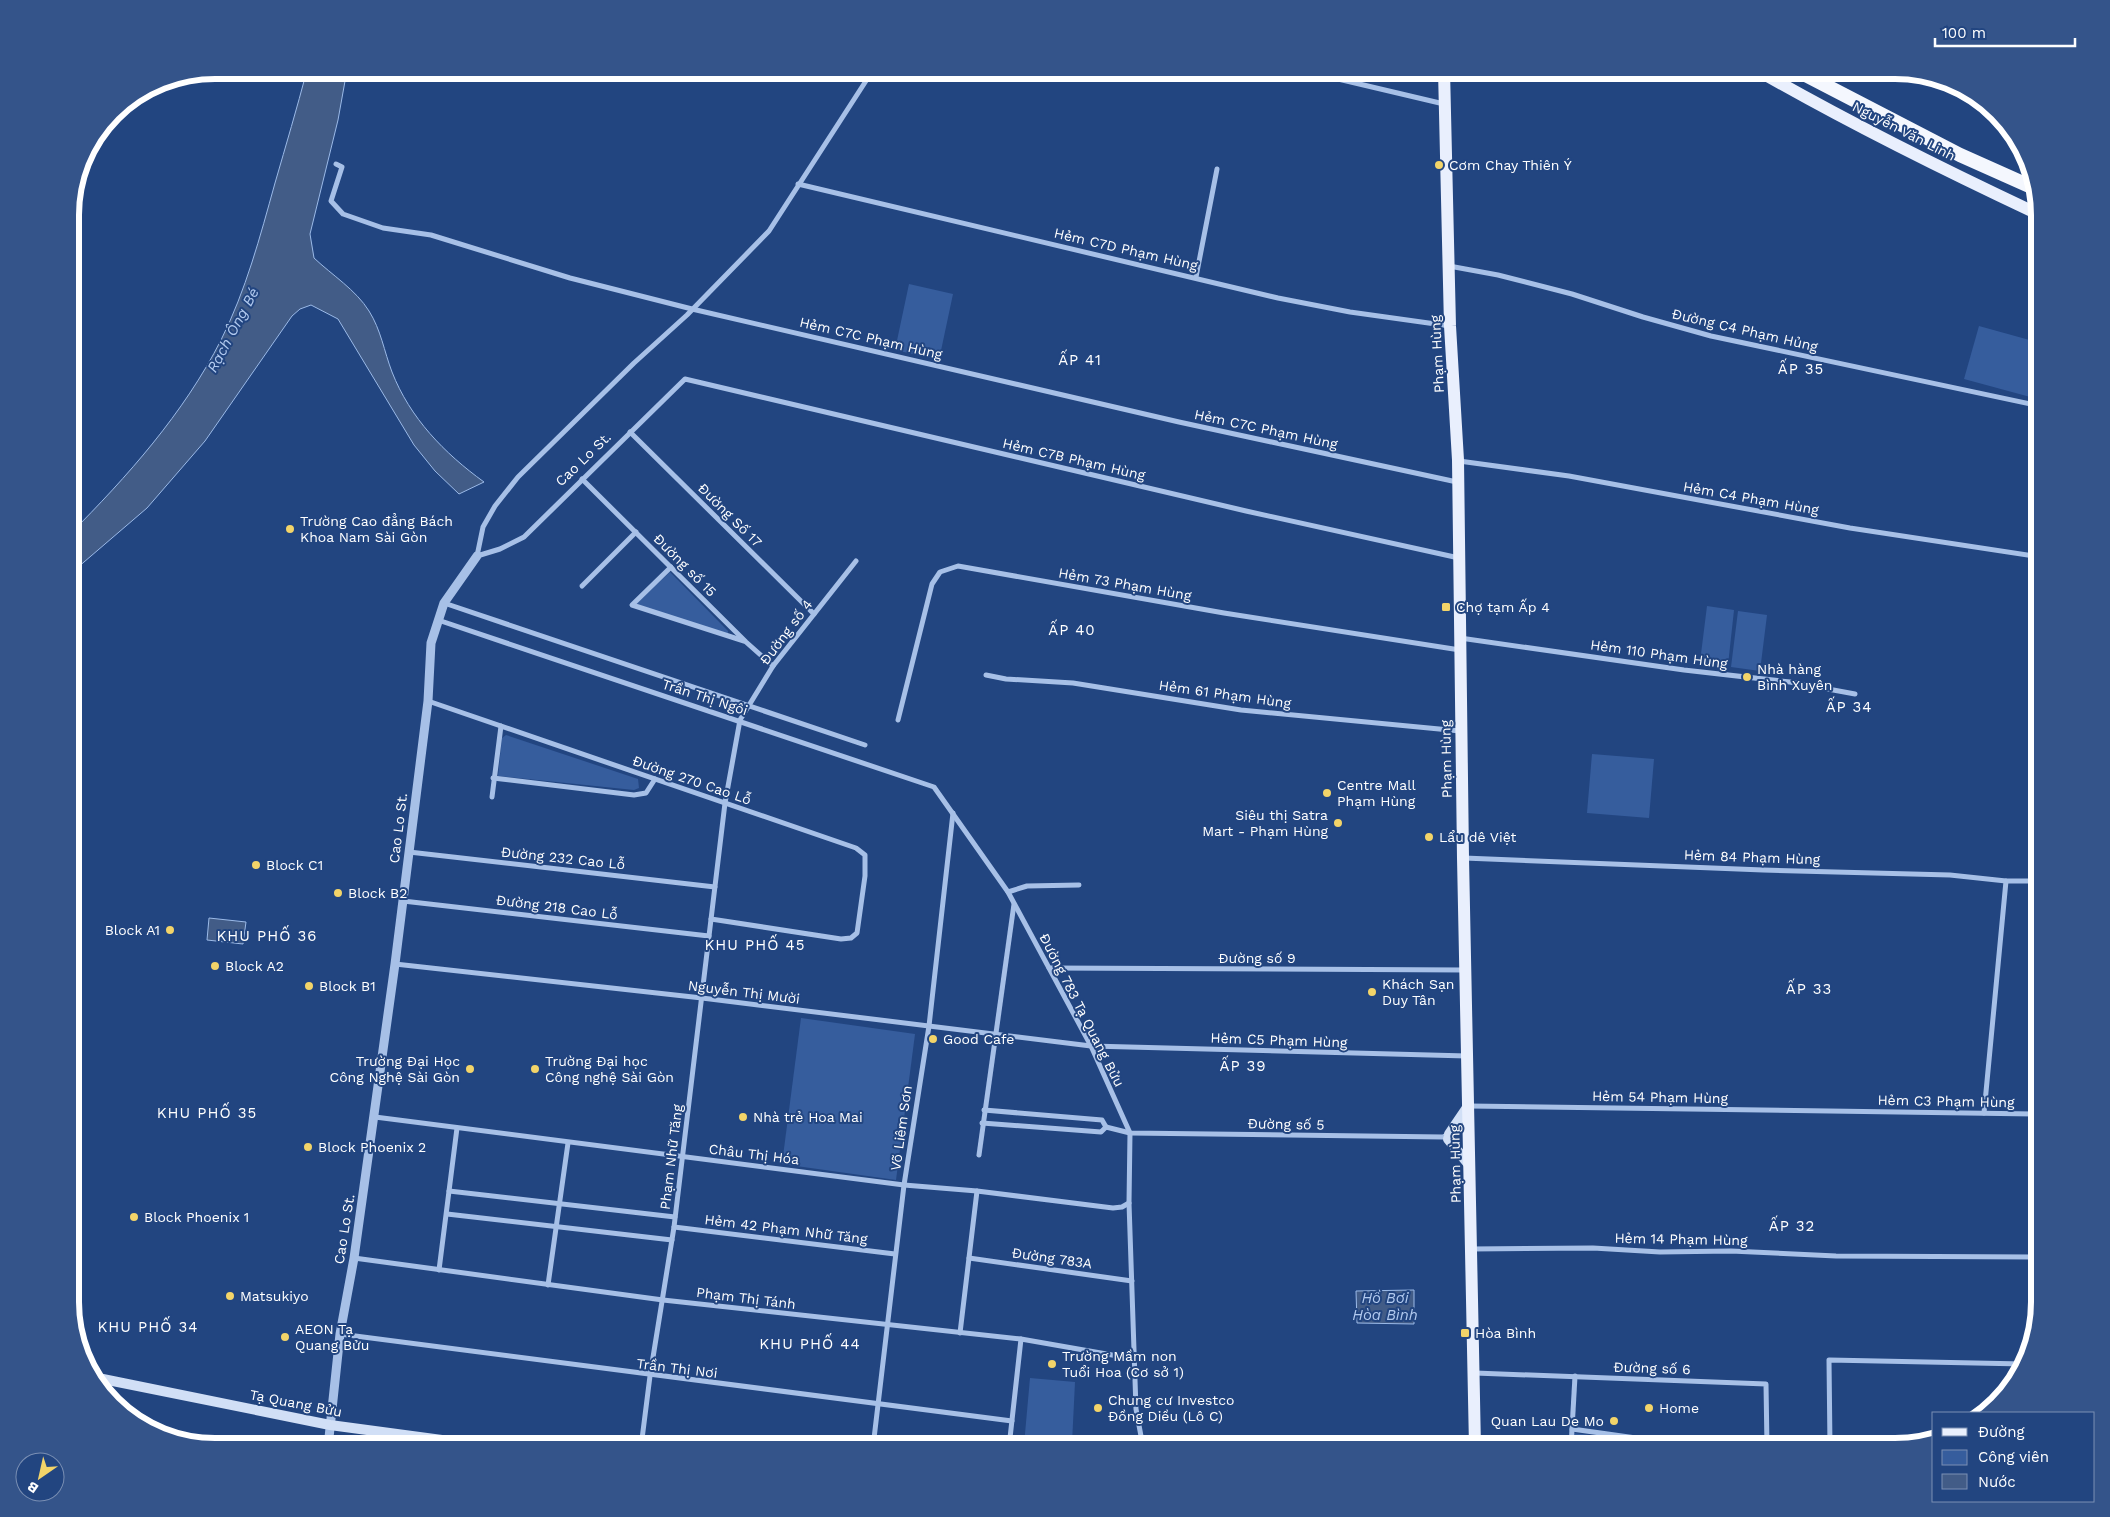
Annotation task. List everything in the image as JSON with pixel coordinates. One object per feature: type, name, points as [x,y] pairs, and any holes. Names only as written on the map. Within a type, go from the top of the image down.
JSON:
[{"type":"highway","name":"Nguyễn Văn Linh","points":[[1813,79],[1960,155],[2028,185]]},
{"type":"main road","name":"Phạm Hùng","points":[[1444,79],[1450,326],[1458,460],[1463,858],[1475,1438]]},
{"type":"main road","name":"Nguyễn Văn Linh","points":[[1773,79],[1949,173],[2031,212]]},
{"type":"main road","points":[[1468,1106],[1447,1137],[1470,1166]]},
{"type":"main road","name":"Tạ Quang Bửu","points":[[103,1379],[330,1425],[427,1438]]},
{"type":"street","points":[[477,556],[483,527],[495,506],[518,477],[634,363],[692,310],[769,231],[867,79]]},
{"type":"street","points":[[1338,79],[1444,104]]},
{"type":"street","name":"Hẻm C7C Phạm Hùng","points":[[336,164],[342,166],[331,201],[343,214],[383,228],[432,235],[570,278],[692,310],[1178,422],[1458,482]]},
{"type":"street","points":[[1196,277],[1217,169]]},
{"type":"street","name":"Hẻm C7D Phạm Hùng","points":[[798,184],[1350,312],[1450,326]]},
{"type":"street","name":"Đường C4 Phạm Hủng","points":[[1448,266],[1498,275],[1572,294],[1711,336],[2031,404]]},
{"type":"street","name":"Cao Lo St.","points":[[329,1438],[340,1334],[354,1258],[375,1117],[395,964],[428,700],[431,643],[438,620],[444,603],[477,556],[500,549],[524,537],[685,379]]},
{"type":"street","name":"Hẻm C7B Phạm Hùng","points":[[685,379],[1226,506],[1459,558]]},
{"type":"street","name":"Đường Số 17","points":[[630,432],[814,614]]},
{"type":"street","name":"Hẻm C4 Phạm Hùng","points":[[1458,460],[1569,476],[1850,528],[2031,556]]},
{"type":"street","name":"Đường số 15","points":[[582,479],[746,642],[773,666]]},
{"type":"street","points":[[582,586],[636,532]]},
{"type":"street","name":"Đường số 4","points":[[740,720],[773,666],[856,561]]},
{"type":"street","name":"Hẻm 73 Phạm Hùng","points":[[898,720],[932,584],[940,572],[958,566],[1224,614],[1460,644]]},
{"type":"street","points":[[671,568],[632,605],[746,642]]},
{"type":"street","name":"Trần Thị Ngôi","points":[[444,603],[865,745]]},
{"type":"street","name":"Trần Thị Ngôi","points":[[438,620],[740,720],[934,787],[953,812]]},
{"type":"street","name":"Hẻm 110 Phạm Hùng","points":[[1460,644],[1790,682],[1855,694]]},
{"type":"street","name":"Hẻm 61 Phạm Hùng","points":[[986,675],[1006,679],[1073,683],[1242,710],[1461,731]]},
{"type":"street","name":"Đường 270 Cao Lỗ","points":[[428,700],[862,851],[865,855],[865,876],[857,933],[851,938],[841,939],[711,918]]},
{"type":"street","name":"Phạm Nhữ Tăng","points":[[643,1438],[650,1376],[674,1227],[725,803],[740,720]]},
{"type":"street","points":[[492,797],[501,726]]},
{"type":"street","points":[[493,778],[634,795],[646,793],[655,779]]},
{"type":"street","name":"Đường 783 Tạ Quang Bửu","points":[[953,812],[988,867],[1008,892],[1091,1046],[1130,1133],[1129,1202],[1136,1409],[1141,1438]]},
{"type":"street","name":"Võ Liêm Sơn","points":[[874,1438],[904,1185],[929,1026],[953,812]]},
{"type":"street","name":"Đường 232 Cao Lỗ","points":[[409,852],[715,887]]},
{"type":"street","name":"Hẻm 84 Phạm Hùng","points":[[1463,858],[1764,870],[1962,875],[2006,881],[2031,881]]},
{"type":"street","points":[[1984,1113],[2006,881]]},
{"type":"street","points":[[1008,892],[1027,886],[1079,885]]},
{"type":"street","name":"Đường 218 Cao Lỗ","points":[[403,900],[709,936]]},
{"type":"street","points":[[979,1155],[994,1033],[1014,904]]},
{"type":"street","name":"Nguyễn Thị Mười","points":[[395,964],[702,998],[1091,1046]]},
{"type":"street","name":"Đường số 9","points":[[1049,968],[1465,970]]},
{"type":"street","name":"Hẻm C5 Phạm Hùng","points":[[1091,1046],[1467,1056]]},
{"type":"street","name":"Hẻm 54 Phạm Hùng","points":[[1468,1106],[1851,1111]]},
{"type":"street","name":"Đường số 5","points":[[984,1110],[1102,1120],[1106,1127],[1130,1133],[1447,1137],[1457,1130],[1469,1136]]},
{"type":"street","name":"Hẻm C3 Phạm Hùng","points":[[1851,1111],[2031,1114]]},
{"type":"street","name":"Châu Thị Hóa","points":[[375,1117],[904,1185],[978,1191],[1113,1208],[1122,1207],[1129,1202]]},
{"type":"street","points":[[982,1123],[1102,1132],[1106,1127]]},
{"type":"street","points":[[439,1270],[457,1128]]},
{"type":"street","name":"Đường số 5","points":[[1447,1137],[1453,1142],[1469,1136]]},
{"type":"street","points":[[548,1285],[568,1143]]},
{"type":"street","points":[[449,1191],[675,1217]]},
{"type":"street","points":[[960,1334],[978,1191]]},
{"type":"street","points":[[447,1214],[672,1240]]},
{"type":"street","name":"Hẻm 42 Phạm Nhữ Tăng","points":[[674,1227],[895,1254]]},
{"type":"street","name":"Hẻm 14 Phạm Hùng","points":[[1470,1248],[1593,1248],[1660,1252],[1792,1252],[1836,1256],[2031,1257]]},
{"type":"street","name":"Phạm Thị Tánh","points":[[354,1258],[663,1300],[960,1334],[1020,1339],[1135,1359]]},
{"type":"street","name":"Đường 783A","points":[[970,1258],[1132,1281]]},
{"type":"street","name":"Trần Thị Nơi","points":[[340,1334],[650,1376],[1012,1421]]},
{"type":"street","points":[[1010,1438],[1020,1339]]},
{"type":"street","points":[[1830,1438],[1829,1360],[2016,1364]]},
{"type":"street","name":"Đường số 6","points":[[1474,1373],[1766,1384],[1767,1438]]},
{"type":"street","points":[[1572,1438],[1575,1376]]},
{"type":"street","points":[[1572,1429],[1634,1438]]},
{"type":"green space","points":[[909,284],[953,294],[939,360],[895,350]]},
{"type":"green space","points":[[1979,326],[2031,340],[2031,397],[1964,379]]},
{"type":"green space","points":[[670,572],[728,631],[728,635],[635,604]]},
{"type":"green space","points":[[1707,606],[1734,610],[1728,665],[1700,662]]},
{"type":"green space","points":[[1738,611],[1767,615],[1760,671],[1731,667]]},
{"type":"green space","points":[[506,735],[638,779],[639,788],[634,790],[498,776],[502,738]]},
{"type":"green space","points":[[1592,754],[1654,759],[1649,818],[1587,813]]},
{"type":"green space","points":[[801,1018],[915,1034],[896,1180],[782,1164]]},
{"type":"green space","points":[[1030,1378],[1075,1382],[1072,1438],[1025,1438]]},
{"type":"green space","points":[[1572,1433],[1617,1438],[1572,1438]]},
{"type":"water","name":"Rạch Ông Bé","points":[[304,79],[345,79],[338,120],[310,234],[314,258],[351,289],[364,303],[377,326],[399,389],[418,419],[442,447],[484,482],[459,494],[435,471],[414,445],[338,319],[311,305],[300,309],[292,316],[205,441],[147,508],[79,566],[79,525],[153,443],[190,393],[221,340],[238,302],[258,243]]},
{"type":"water","points":[[209,918],[246,922],[243,944],[207,940]]},
{"type":"water","name":"Hồ Bơi Hòa Bình","points":[[1414,1290],[1414,1324],[1357,1323],[1356,1291]]},
{"type":"place","name":"Cơm Chay Thiên Ý","points":[[1439,165]]},
{"type":"place","name":"Trường Cao đẳng Bách Khoa Nam Sài Gòn","points":[[290,529]]},
{"type":"place","name":"Chợ tạm Ấp 4","points":[[1446,607]]},
{"type":"place","name":"Nhà hàng Bình Xuyên","points":[[1747,677]]},
{"type":"place","name":"Centre Mall Phạm Hùng","points":[[1327,793]]},
{"type":"place","name":"Siêu thị Satra Mart - Phạm Hùng","points":[[1338,823]]},
{"type":"place","name":"Lẩu dê Việt","points":[[1429,837]]},
{"type":"place","name":"Block C1","points":[[256,865]]},
{"type":"place","name":"Block B2","points":[[338,893]]},
{"type":"place","name":"Block A1","points":[[170,930]]},
{"type":"place","name":"Block A2","points":[[215,966]]},
{"type":"place","name":"Block B1","points":[[309,986]]},
{"type":"place","name":"Khách Sạn Duy Tân","points":[[1372,992]]},
{"type":"place","name":"Good Cafe","points":[[933,1039]]},
{"type":"place","name":"Trường Đại Học Công Nghệ Sài Gòn","points":[[470,1069]]},
{"type":"place","name":"Trường Đại học Công nghệ Sài Gòn","points":[[535,1069]]},
{"type":"place","name":"Nhà trẻ Hoa Mai","points":[[743,1117]]},
{"type":"place","name":"Block Phoenix 2","points":[[308,1147]]},
{"type":"place","name":"Block Phoenix 1","points":[[134,1217]]},
{"type":"place","name":"Matsukiyo","points":[[230,1296]]},
{"type":"place","name":"Hòa Bình","points":[[1465,1333]]},
{"type":"place","name":"AEON Tạ Quang Bửu","points":[[285,1337]]},
{"type":"place","name":"Trường Mầm non Tuổi Hoa (Cơ sở 1)","points":[[1052,1364]]},
{"type":"place","name":"Chung cư Investco Đồng Diều (Lô C)","points":[[1098,1408]]},
{"type":"place","name":"Home","points":[[1649,1408]]},
{"type":"place","name":"Quan Lau De Mo","points":[[1614,1421]]},
{"type":"district","name":"ẤP 41","points":[[1080,360]]},
{"type":"district","name":"ẤP 35","points":[[1801,369]]},
{"type":"district","name":"ẤP 40","points":[[1072,630]]},
{"type":"district","name":"ẤP 34","points":[[1849,707]]},
{"type":"district","name":"KHU PHỐ 36","points":[[267,936]]},
{"type":"district","name":"KHU PHỐ 45","points":[[755,945]]},
{"type":"district","name":"ẤP 33","points":[[1809,989]]},
{"type":"district","name":"ẤP 39","points":[[1243,1066]]},
{"type":"district","name":"KHU PHỐ 35","points":[[207,1113]]},
{"type":"district","name":"ẤP 32","points":[[1792,1226]]},
{"type":"district","name":"KHU PHỐ 34","points":[[148,1327]]},
{"type":"district","name":"KHU PHỐ 44","points":[[810,1344]]}]
